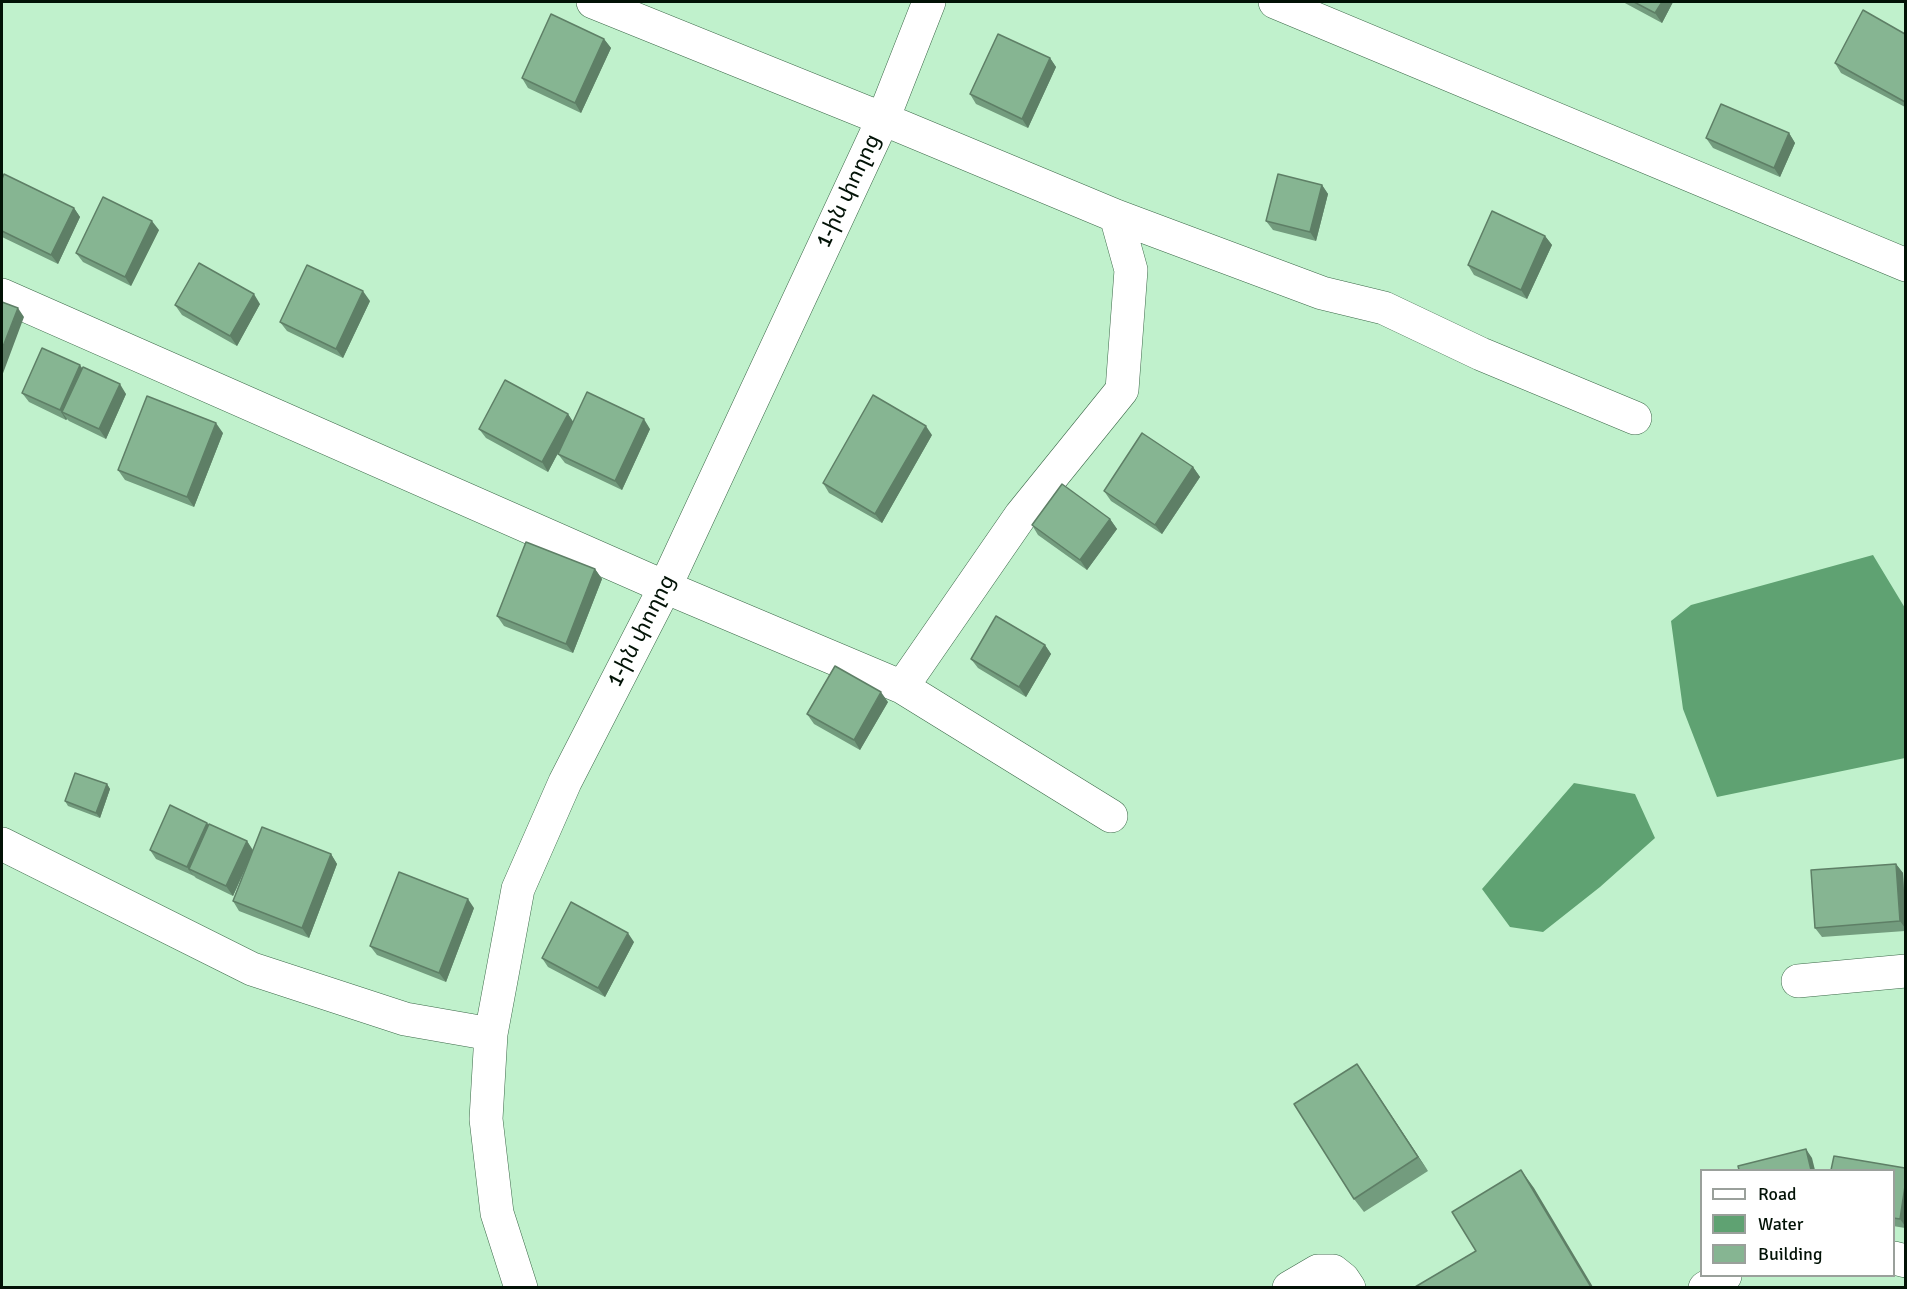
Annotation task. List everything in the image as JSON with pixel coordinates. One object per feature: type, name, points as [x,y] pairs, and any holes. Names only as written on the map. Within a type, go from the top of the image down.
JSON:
[{"type":"street","points":[[593,2],[1116,216],[1322,292],[1384,308],[1480,354],[1635,418]]},
{"type":"street","name":"1-ին փողոց","points":[[521,1287],[497,1214],[486,1119],[491,1034],[519,889],[565,782],[665,587],[883,119],[929,2]]},
{"type":"street","points":[[1275,2],[1905,265]]},
{"type":"street","points":[[902,687],[1021,515],[1122,390],[1131,270],[1116,216]]},
{"type":"street","points":[[2,294],[665,587],[902,687],[1111,816]]},
{"type":"street","points":[[2,844],[252,969],[405,1019],[491,1034]]},
{"type":"street","points":[[1798,981],[1905,971]]},
{"type":"street","points":[[1289,1287],[1318,1271],[1333,1271],[1349,1287]]},
{"type":"street","points":[[1705,1287],[1722,1277]]},
{"type":"water","points":[[1873,555],[1905,608],[1905,758],[1717,797],[1683,709],[1671,621],[1691,605]]},
{"type":"water","points":[[1574,783],[1635,794],[1655,838],[1600,887],[1543,932],[1510,927],[1482,889]]},
{"type":"building","points":[[1634,2],[1662,2],[1655,13]]},
{"type":"building","points":[[1863,10],[1905,34],[1905,102],[1835,63]]},
{"type":"building","points":[[551,14],[604,39],[575,103],[522,78]]},
{"type":"building","points":[[998,34],[1050,58],[1022,119],[970,94]]},
{"type":"building","points":[[1721,104],[1789,133],[1774,168],[1706,138]]},
{"type":"building","points":[[4,174],[74,208],[51,255],[2,231],[2,179]]},
{"type":"building","points":[[1278,174],[1322,185],[1310,232],[1266,221]]},
{"type":"building","points":[[103,197],[152,221],[125,277],[76,253]]},
{"type":"building","points":[[1492,211],[1545,236],[1521,290],[1468,265]]},
{"type":"building","points":[[199,263],[254,294],[230,336],[175,305]]},
{"type":"building","points":[[307,265],[363,291],[336,349],[280,322]]},
{"type":"building","points":[[2,302],[18,308],[2,349]]},
{"type":"building","points":[[42,348],[80,365],[60,410],[22,393]]},
{"type":"building","points":[[83,367],[120,384],[99,429],[62,412]]},
{"type":"building","points":[[505,380],[568,414],[542,462],[479,429]]},
{"type":"building","points":[[587,392],[644,419],[615,481],[558,454]]},
{"type":"building","points":[[873,395],[926,426],[875,514],[823,483]]},
{"type":"building","points":[[147,396],[216,423],[187,497],[118,470]]},
{"type":"building","points":[[1142,433],[1193,467],[1155,525],[1104,491]]},
{"type":"building","points":[[1062,484],[1110,519],[1080,560],[1032,525]]},
{"type":"building","points":[[526,542],[595,569],[566,644],[497,616]]},
{"type":"building","points":[[996,616],[1045,645],[1019,687],[971,659]]},
{"type":"building","points":[[835,666],[881,692],[854,740],[807,714]]},
{"type":"building","points":[[75,773],[107,784],[96,813],[65,801]]},
{"type":"building","points":[[170,805],[207,823],[187,867],[150,850]]},
{"type":"building","points":[[209,824],[247,841],[226,886],[189,869]]},
{"type":"building","points":[[262,827],[331,854],[302,928],[233,901]]},
{"type":"building","points":[[1896,864],[1900,921],[1815,928],[1811,870]]},
{"type":"building","points":[[399,872],[468,899],[439,973],[370,946]]},
{"type":"building","points":[[571,902],[628,933],[598,988],[542,958]]},
{"type":"building","points":[[1357,1064],[1418,1157],[1354,1199],[1294,1104]]},
{"type":"building","points":[[1806,1149],[1811,1169],[1739,1169],[1738,1166]]},
{"type":"building","points":[[1834,1156],[1905,1168],[1900,1219],[1895,1218],[1895,1169],[1831,1169]]},
{"type":"building","points":[[1521,1170],[1591,1287],[1415,1287],[1476,1251],[1452,1212]]}]
